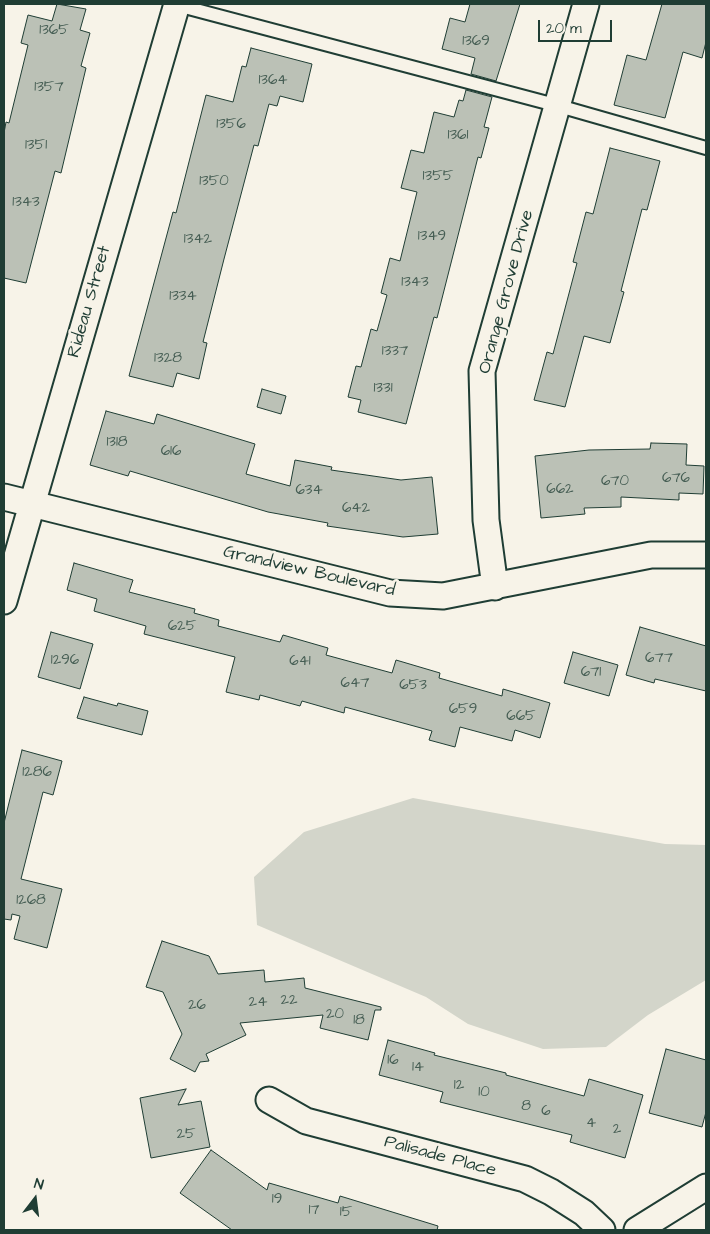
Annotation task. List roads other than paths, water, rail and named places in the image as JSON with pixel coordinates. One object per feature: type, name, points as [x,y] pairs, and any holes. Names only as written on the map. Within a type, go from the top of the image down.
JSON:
[{"type":"street","name":"Rideau Street","points":[[4,601],[177,4]]},
{"type":"street","name":"Orange Grove Drive","points":[[495,587],[486,520],[482,371],[559,106],[586,4]]},
{"type":"street","name":"Grandview Boulevard","points":[[4,497],[390,593],[443,596],[651,555],[706,555]]},
{"type":"street","name":"Palisade Place","points":[[269,1100],[306,1121],[525,1180],[584,1213],[602,1230]]},
{"type":"street","points":[[637,1230],[706,1186]]},
{"type":"lane","points":[[177,4],[559,106],[706,148]]}]
